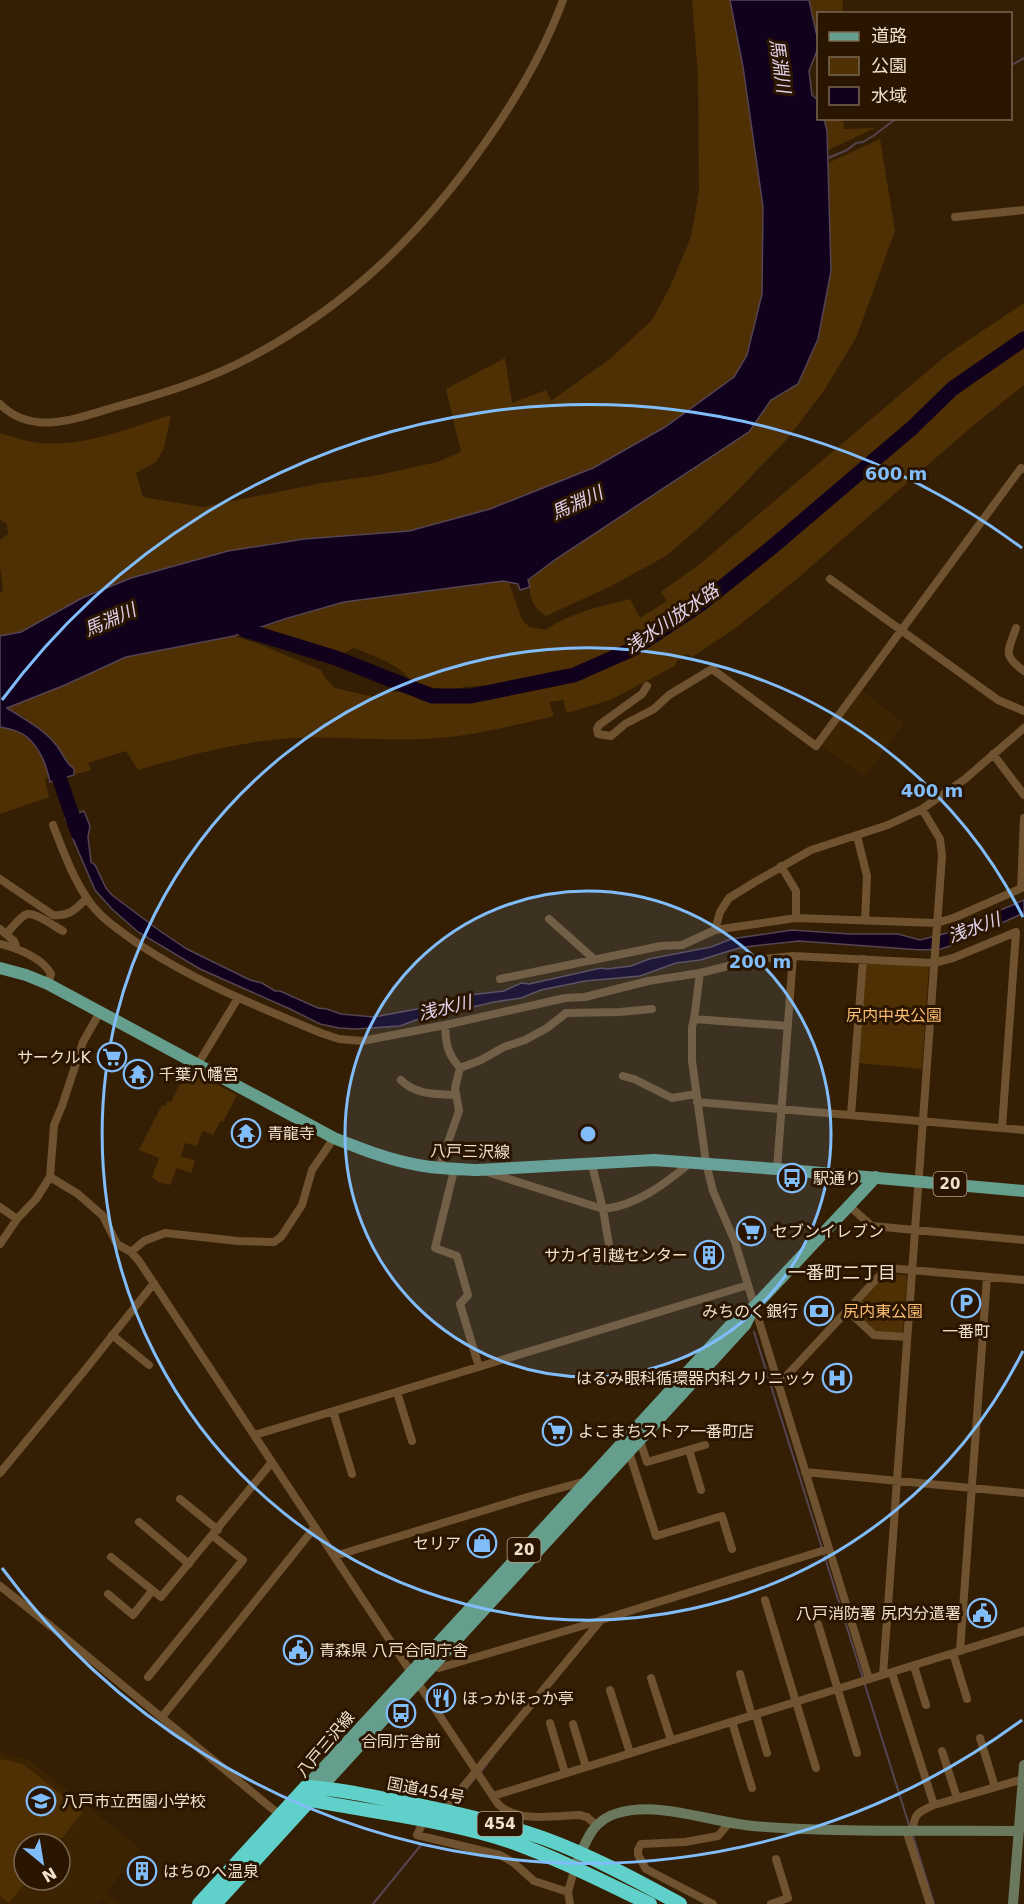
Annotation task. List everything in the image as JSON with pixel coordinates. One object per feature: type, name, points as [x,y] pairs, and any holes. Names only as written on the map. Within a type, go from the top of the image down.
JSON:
[{"type":"highway","name":"国道454号","points":[[308,1794],[321,1788],[444,1810],[491,1821],[545,1839],[580,1854],[680,1904]]},
{"type":"highway","name":"国道454号","points":[[308,1794],[510,1842],[575,1868],[650,1904]]},
{"type":"highway","points":[[198,1904],[308,1794]]},
{"type":"highway","points":[[215,1904],[284,1819]]},
{"type":"main road","name":"八戸三沢線","points":[[0,968],[48,984],[334,1138],[379,1155],[419,1166],[478,1170],[654,1160],[1024,1191]]},
{"type":"main road","name":"八戸三沢線","points":[[321,1788],[588,1480],[738,1317],[754,1307],[876,1177]]},
{"type":"main road","name":"八戸三沢線","points":[[308,1794],[415,1677],[433,1666],[640,1441],[745,1325],[754,1307]]},
{"type":"street","points":[[0,404],[22,418],[48,424],[170,391],[249,359],[292,334],[332,306],[373,272],[420,226],[461,177],[508,111],[531,73],[552,31],[563,0]]},
{"type":"street","points":[[955,217],[1024,210]]},
{"type":"street","points":[[647,686],[642,694],[599,725],[598,734],[611,736],[625,724],[654,709],[669,695],[712,669],[816,746],[1021,468],[1024,469]]},
{"type":"street","points":[[830,579],[998,700],[1024,711]]},
{"type":"street","points":[[1016,628],[1009,648],[1009,658],[1024,671]]},
{"type":"street","points":[[715,930],[720,912],[729,898],[811,850],[888,825],[922,809],[965,779],[1024,728]]},
{"type":"street","points":[[993,754],[1024,795]]},
{"type":"street","points":[[883,1675],[921,1121],[942,856],[940,839],[922,809]]},
{"type":"street","points":[[500,979],[661,946],[682,945],[715,930],[796,918],[937,925],[1022,887],[1024,818]]},
{"type":"street","points":[[53,825],[87,898],[113,925],[163,960],[199,980],[321,1034],[339,1039],[362,1041],[565,998],[585,997],[648,981],[700,973],[752,960],[792,956],[933,963],[953,958],[1020,930],[1002,1128]]},
{"type":"street","points":[[857,836],[867,876],[865,921]]},
{"type":"street","points":[[781,866],[796,891],[796,918]]},
{"type":"street","points":[[0,879],[53,915],[68,914],[87,898]]},
{"type":"street","points":[[17,949],[14,941],[3,931],[28,914],[36,915],[63,931]]},
{"type":"street","points":[[549,919],[594,960]]},
{"type":"street","points":[[0,944],[17,949],[45,965],[51,974],[48,984]]},
{"type":"street","points":[[777,1169],[792,956]]},
{"type":"street","points":[[851,1115],[863,959]]},
{"type":"street","points":[[700,973],[692,1027],[692,1061],[705,1163],[713,1191],[735,1242],[866,1680]]},
{"type":"street","points":[[198,1064],[238,998]]},
{"type":"street","points":[[460,1068],[504,1047],[525,1040],[547,1028],[566,1013],[652,1009]]},
{"type":"street","points":[[0,1244],[17,1219],[36,1199],[50,1177],[54,1125],[83,1042],[100,1012]]},
{"type":"street","points":[[694,1019],[788,1026]]},
{"type":"street","points":[[445,1025],[447,1048],[452,1059],[460,1068]]},
{"type":"street","points":[[439,1168],[459,1111],[460,1104],[456,1088],[460,1068]]},
{"type":"street","points":[[623,1076],[672,1098],[696,1098],[782,1109],[1024,1130]]},
{"type":"street","points":[[401,1080],[410,1087],[427,1093],[456,1095]]},
{"type":"street","points":[[131,1252],[144,1241],[165,1233],[238,1241],[274,1242],[281,1237],[302,1205],[312,1170],[334,1138]]},
{"type":"street","points":[[478,1170],[603,1209],[619,1208],[636,1201],[691,1162]]},
{"type":"street","points":[[592,1165],[609,1245]]},
{"type":"street","points":[[454,1170],[435,1248],[457,1256],[468,1295],[460,1304],[480,1367]]},
{"type":"street","points":[[50,1177],[78,1194],[103,1216],[117,1244],[131,1252],[154,1283],[503,1809],[527,1817],[579,1815],[587,1817],[595,1824]]},
{"type":"street","points":[[848,1205],[872,1226],[1024,1240]]},
{"type":"street","points":[[0,1207],[17,1219]]},
{"type":"street","points":[[778,1385],[889,1268],[1024,1280]]},
{"type":"street","points":[[967,1699],[956,1652],[987,1277]]},
{"type":"street","points":[[0,1473],[154,1283]]},
{"type":"street","points":[[255,1435],[748,1285]]},
{"type":"street","points":[[848,1311],[874,1335],[907,1337]]},
{"type":"street","points":[[112,1335],[149,1365]]},
{"type":"street","points":[[397,1392],[412,1441]]},
{"type":"street","points":[[333,1411],[352,1474]]},
{"type":"street","points":[[640,1441],[647,1462],[705,1445]]},
{"type":"street","points":[[689,1450],[701,1490]]},
{"type":"street","points":[[629,1452],[656,1536],[722,1516],[732,1549]]},
{"type":"street","points":[[111,1557],[161,1598],[272,1462]]},
{"type":"street","points":[[805,1472],[1024,1493]]},
{"type":"street","points":[[335,1556],[588,1480]]},
{"type":"street","points":[[148,1677],[243,1560],[180,1499]]},
{"type":"street","points":[[139,1522],[189,1564]]},
{"type":"street","points":[[162,1717],[315,1527]]},
{"type":"street","points":[[433,1666],[439,1668],[828,1549]]},
{"type":"street","points":[[0,1586],[284,1819]]},
{"type":"street","points":[[108,1594],[133,1615],[152,1591]]},
{"type":"street","points":[[765,1600],[816,1768]]},
{"type":"street","points":[[444,1810],[601,1620]]},
{"type":"street","points":[[818,1624],[857,1753]]},
{"type":"street","points":[[493,1796],[1024,1631]]},
{"type":"street","points":[[914,1666],[926,1705]]},
{"type":"street","points":[[892,1673],[934,1805]]},
{"type":"street","points":[[740,1674],[767,1753]]},
{"type":"street","points":[[651,1678],[671,1740]]},
{"type":"street","points":[[610,1690],[630,1753]]},
{"type":"street","points":[[732,1722],[752,1788]]},
{"type":"street","points":[[550,1723],[565,1773]]},
{"type":"street","points":[[573,1724],[586,1767]]},
{"type":"street","points":[[980,1738],[995,1787]]},
{"type":"street","points":[[942,1751],[957,1798]]},
{"type":"street","points":[[1013,1904],[1024,1765]]},
{"type":"street","points":[[930,1904],[910,1830],[916,1815],[934,1805],[1023,1779]]},
{"type":"street","points":[[570,1904],[568,1892],[575,1868],[595,1824],[618,1812],[645,1809],[668,1811],[729,1823],[797,1828],[1019,1831]]},
{"type":"street","points":[[424,1820],[417,1835],[500,1855],[514,1863],[534,1881],[568,1892]]},
{"type":"street","points":[[713,1904],[646,1869],[638,1855],[638,1850],[641,1844],[685,1842],[718,1836],[729,1823]]},
{"type":"street","points":[[771,1904],[788,1899],[776,1859]]},
{"type":"shaded area","points":[[861,690],[904,723],[865,777],[820,745]]},
{"type":"shaded area","name":"八戸市立西園小学校","points":[[0,1753],[28,1759],[141,1849],[107,1892],[121,1904],[108,1904],[102,1899],[97,1904],[0,1904]]},
{"type":"green space","points":[[692,0],[730,0],[743,67],[763,207],[762,294],[747,355],[734,377],[665,427],[593,468],[490,509],[409,531],[304,539],[131,578],[82,598],[21,632],[0,636],[0,593],[3,590],[0,540],[8,534],[7,524],[0,519],[0,433],[36,442],[74,442],[107,435],[171,415],[164,448],[156,462],[136,473],[143,497],[203,507],[322,483],[379,475],[437,462],[461,452],[446,389],[505,358],[512,403],[546,390],[551,401],[610,359],[652,320],[670,287],[691,237],[699,191],[698,75]]},
{"type":"green space","points":[[809,0],[843,0],[842,12],[817,12],[817,36]]},
{"type":"green space","points":[[824,120],[843,120],[844,129],[875,128],[828,150]]},
{"type":"green space","points":[[880,139],[895,231],[856,338],[823,392],[787,439],[701,526],[666,556],[609,587],[546,616],[534,604],[528,580],[556,559],[749,432],[771,400],[798,384],[818,339],[831,271],[828,163]]},
{"type":"green space","points":[[1024,303],[1024,385],[969,429],[798,578],[737,627],[692,657],[687,654],[677,661],[675,666],[610,700],[567,713],[563,700],[549,702],[554,716],[467,735],[419,739],[295,738],[255,742],[176,759],[138,770],[126,751],[88,763],[91,770],[74,775],[74,769],[64,760],[55,744],[24,717],[6,708],[65,685],[126,657],[234,636],[321,670],[335,688],[378,698],[386,692],[407,692],[438,701],[470,700],[585,679],[582,668],[512,683],[464,687],[455,690],[415,686],[403,672],[395,667],[354,648],[344,653],[308,645],[262,627],[344,602],[503,581],[509,583],[522,619],[529,627],[546,630],[575,615],[630,599],[640,618],[667,601],[661,592],[700,564],[948,354]]},
{"type":"green space","points":[[0,727],[25,735],[35,745],[49,776],[45,780],[49,797],[0,814]]},
{"type":"green space","name":"尻内中央公園","points":[[866,962],[929,966],[922,1069],[859,1063]]},
{"type":"green space","points":[[191,1071],[237,1095],[223,1122],[221,1120],[213,1135],[203,1131],[197,1146],[185,1143],[181,1156],[195,1161],[191,1173],[177,1168],[170,1185],[158,1182],[152,1177],[159,1158],[139,1150],[162,1105],[165,1106],[168,1101],[171,1102],[179,1086]]},
{"type":"green space","name":"尻内東公園","points":[[889,1274],[907,1277],[903,1332],[899,1334],[875,1333],[854,1314],[854,1310]]},
{"type":"green space","points":[[0,1759],[23,1764],[83,1812],[67,1832],[12,1832],[12,1892],[18,1892],[9,1903],[0,1896]]},
{"type":"water","name":"馬淵川","points":[[730,0],[809,0],[817,36],[817,51],[809,71],[812,95],[817,99],[817,120],[824,120],[827,131],[831,271],[818,339],[798,384],[771,400],[749,432],[556,559],[528,580],[530,587],[520,590],[518,584],[503,581],[344,602],[234,636],[126,657],[7,708],[46,734],[74,769],[74,775],[50,782],[42,758],[32,742],[22,734],[0,727],[0,636],[21,632],[82,598],[131,578],[228,551],[304,539],[409,531],[490,509],[593,468],[665,427],[734,377],[747,355],[762,294],[763,207],[743,67]]},
{"type":"water","points":[[84,811],[90,826],[88,837],[91,862],[112,895],[187,949],[275,991],[280,991],[318,1008],[341,1014],[374,1017],[454,1002],[469,995],[504,991],[521,983],[529,984],[601,968],[631,966],[649,959],[711,947],[731,939],[792,930],[850,934],[898,934],[920,940],[947,933],[1024,900],[1024,913],[941,949],[921,950],[799,941],[753,946],[700,960],[676,963],[640,976],[585,981],[541,990],[521,998],[416,1020],[400,1026],[339,1028],[320,1024],[200,969],[138,932],[95,890],[65,818]]},
{"type":"waterway","points":[[1012,65],[1024,58]]},
{"type":"waterway","points":[[828,158],[847,150],[856,143],[863,142],[894,120]]},
{"type":"waterway","name":"浅水川放水路","points":[[232,619],[245,630],[336,658],[432,696],[471,696],[574,675],[633,649],[701,604],[771,548],[912,428],[952,389],[1024,339]]},
{"type":"waterway","name":"浅水川","points":[[54,762],[78,833]]},
{"type":"waterway","points":[[754,1332],[910,1828]]},
{"type":"waterway","points":[[480,1773],[493,1756]]},
{"type":"waterway","points":[[458,1799],[476,1777]]},
{"type":"waterway","points":[[913,1836],[934,1904]]},
{"type":"waterway","points":[[373,1904],[421,1845]]},
{"type":"place","name":"サークルK","points":[[112,1057]]},
{"type":"place","name":"千葉八幡宮","points":[[138,1074]]},
{"type":"place","name":"青龍寺","points":[[246,1133]]},
{"type":"place","name":"駅通り","points":[[792,1178]]},
{"type":"place","name":"セブンイレブン","points":[[751,1231]]},
{"type":"place","name":"サカイ引越センター","points":[[709,1255]]},
{"type":"place","name":"一番町","points":[[966,1303]]},
{"type":"place","name":"みちのく銀行","points":[[819,1311]]},
{"type":"place","name":"はるみ眼科循環器内科クリニック","points":[[837,1378]]},
{"type":"place","name":"よこまちストア一番町店","points":[[557,1431]]},
{"type":"place","name":"セリア","points":[[482,1543]]},
{"type":"place","name":"八戸消防署 尻内分遣署","points":[[982,1613]]},
{"type":"place","name":"青森県 八戸合同庁舎","points":[[298,1650]]},
{"type":"place","name":"ほっかほっか亭","points":[[441,1698]]},
{"type":"place","name":"合同庁舎前","points":[[401,1713]]},
{"type":"place","name":"八戸市立西園小学校","points":[[41,1801]]},
{"type":"place","name":"はちのへ温泉","points":[[142,1871]]},
{"type":"district","name":"一番町二丁目","points":[[842,1273]]}]
